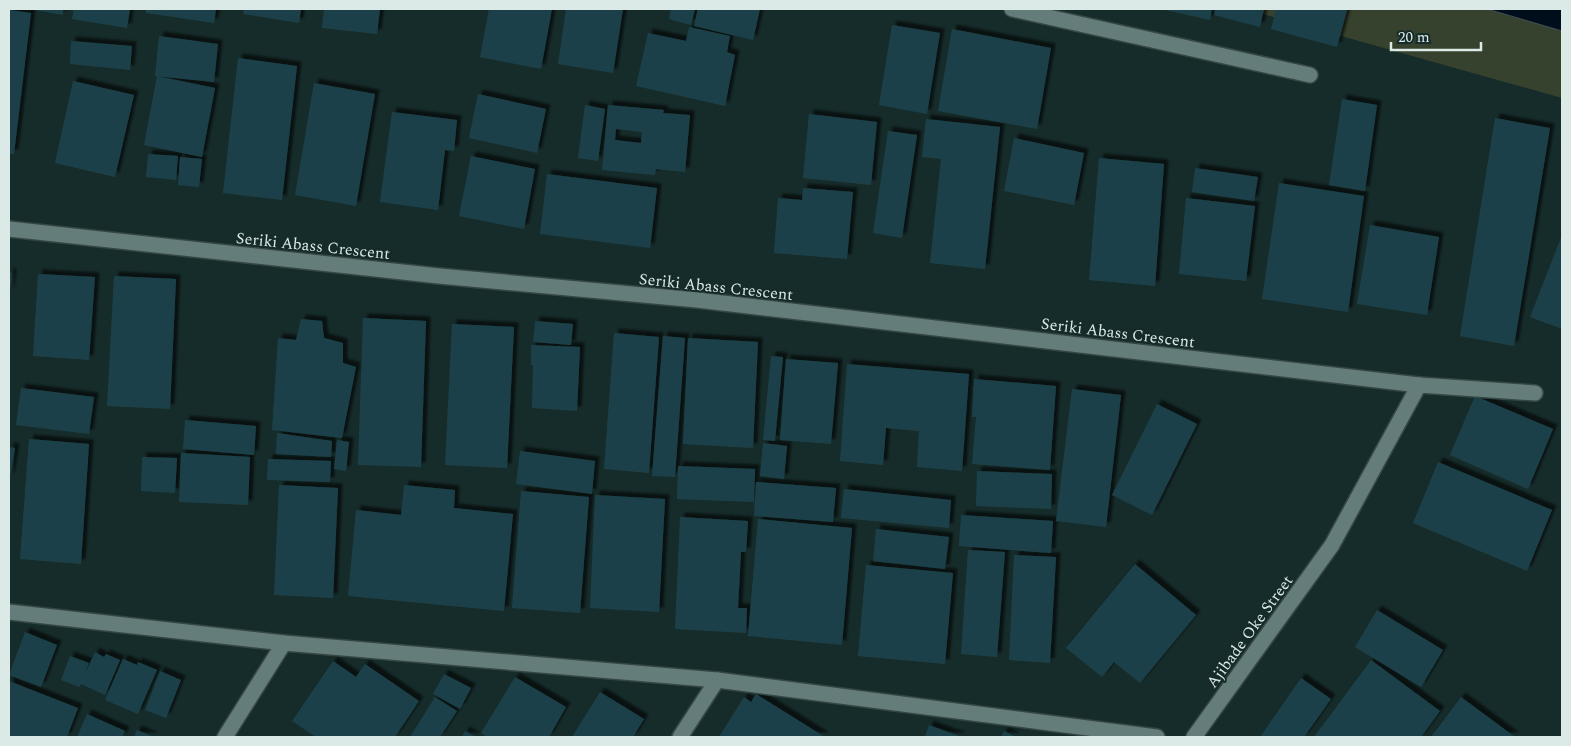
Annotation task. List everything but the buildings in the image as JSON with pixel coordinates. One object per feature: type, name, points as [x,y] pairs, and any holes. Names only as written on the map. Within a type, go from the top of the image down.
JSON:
[{"type":"street","points":[[1012,9],[1310,75]]},
{"type":"street","name":"Seriki Abass Crescent","points":[[9,229],[429,275],[697,300],[1419,385],[1534,393]]},
{"type":"street","name":"Ajibade Oke Street","points":[[1194,737],[1332,545],[1419,385]]},
{"type":"street","points":[[9,612],[284,644],[717,680],[1157,737]]},
{"type":"street","points":[[225,737],[284,644]]},
{"type":"street","points":[[680,737],[717,680]]},
{"type":"green space","points":[[1245,9],[1486,9],[1562,31],[1562,98]]},
{"type":"water","points":[[1487,9],[1562,9],[1562,31]]}]
